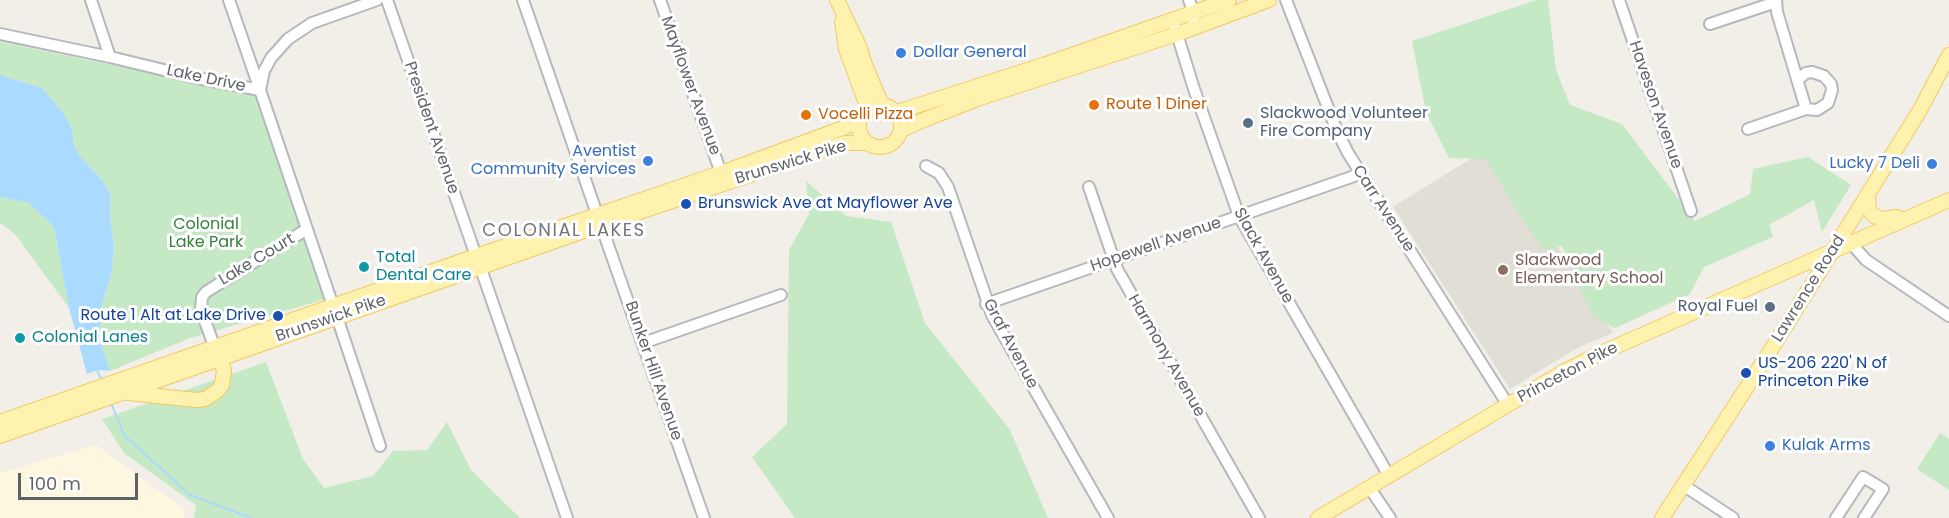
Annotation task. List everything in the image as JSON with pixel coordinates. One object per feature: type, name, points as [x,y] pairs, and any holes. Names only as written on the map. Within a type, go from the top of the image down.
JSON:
[{"type":"main road","points":[[1175,27],[1192,6],[1229,0]]},
{"type":"main road","points":[[897,112],[1048,70],[1175,27],[1193,28],[1269,0]]},
{"type":"main road","points":[[838,4],[859,46],[882,105]]},
{"type":"main road","points":[[838,4],[846,49],[864,114],[859,130],[868,143],[878,147],[888,146],[897,140],[901,130],[900,118],[891,107],[882,105],[864,114]]},
{"type":"main road","name":"Lawrence Road","points":[[1662,518],[1868,194],[1920,110],[1949,55]]},
{"type":"main road","points":[[901,130],[1048,70]]},
{"type":"main road","name":"Brunswick Pike","points":[[0,423],[117,390],[217,352],[599,219],[843,128],[864,114]]},
{"type":"main road","name":"Brunswick Pike","points":[[599,219],[845,143],[868,143]]},
{"type":"main road","points":[[1868,194],[1869,210],[1877,218],[1914,215]]},
{"type":"main road","name":"Princeton Pike","points":[[1318,518],[1563,372],[1609,349],[1949,200]]},
{"type":"main road","points":[[117,390],[197,400],[205,399],[218,391],[222,385],[224,370],[217,352]]},
{"type":"main road","name":"Brunswick Pike","points":[[0,436],[88,398]]},
{"type":"street","points":[[91,0],[110,57]]},
{"type":"street","points":[[230,0],[261,90]]},
{"type":"street","points":[[261,90],[264,71],[271,58],[283,43],[299,30],[312,23],[377,0]]},
{"type":"street","name":"President Avenue","points":[[387,0],[567,518]]},
{"type":"street","name":"Bunker Hill Avenue","points":[[524,0],[704,518]]},
{"type":"street","name":"Mayflower Avenue","points":[[660,0],[721,173]]},
{"type":"street","name":"Carr Avenue","points":[[1286,0],[1337,131],[1360,174],[1508,405]]},
{"type":"street","name":"Haveson Avenue","points":[[1619,0],[1691,211]]},
{"type":"street","points":[[1710,24],[1776,1],[1777,12],[1806,109]]},
{"type":"street","points":[[1192,6],[1193,28]]},
{"type":"street","name":"Slack Avenue","points":[[1175,27],[1194,89],[1239,216],[1389,476]]},
{"type":"street","name":"Lake Drive","points":[[0,34],[261,90],[380,446]]},
{"type":"street","points":[[1748,129],[1806,109],[1818,110],[1828,103],[1831,97],[1831,84],[1824,75],[1806,73],[1797,80]]},
{"type":"street","name":"Graf Avenue","points":[[926,166],[939,173],[948,187],[987,304],[1108,518]]},
{"type":"street","name":"Hopewell Avenue","points":[[987,304],[1360,174]]},
{"type":"street","name":"Harmony Avenue","points":[[1089,187],[1113,260],[1259,518]]},
{"type":"street","name":"Lake Court","points":[[217,352],[201,310],[202,297],[206,292],[307,229]]},
{"type":"street","points":[[1850,242],[1866,260],[1949,316]]},
{"type":"street","points":[[643,343],[781,295]]},
{"type":"street","points":[[1836,518],[1863,477],[1883,489],[1864,518]]},
{"type":"street","points":[[1683,485],[1733,518]]},
{"type":"street","points":[[1369,487],[1390,518]]},
{"type":"shaded area","name":"Slackwood Elementary School","points":[[1493,145],[1613,333],[1579,347],[1510,389],[1393,207]]},
{"type":"shaded area","points":[[96,445],[183,508],[184,518],[0,518],[0,473]]},
{"type":"green space","points":[[1537,0],[1548,0],[1556,70],[1570,105],[1622,124],[1695,221],[1750,194],[1753,169],[1808,157],[1851,185],[1822,232],[1814,200],[1769,225],[1773,237],[1704,267],[1690,294],[1615,328],[1593,317],[1562,246],[1544,250],[1486,159],[1449,158],[1426,112],[1412,41]]},
{"type":"green space","name":"Colonial Lake Park","points":[[0,42],[249,93],[257,98],[326,299],[190,338],[110,371],[99,339],[102,303],[111,276],[114,248],[110,215],[111,195],[102,180],[79,155],[74,145],[72,129],[64,114],[42,88],[0,75]]},
{"type":"green space","points":[[806,181],[846,216],[891,222],[925,323],[1010,430],[1048,518],[795,518],[752,457],[787,424],[789,250],[809,214]]},
{"type":"green space","points":[[0,197],[29,203],[54,227],[69,308],[15,234],[0,223]]},
{"type":"green space","points":[[266,362],[303,459],[324,488],[373,476],[393,451],[427,450],[447,422],[471,470],[520,518],[194,518],[196,505],[124,453],[102,419]]},
{"type":"green space","points":[[1940,433],[1949,439],[1949,490],[1917,469]]},
{"type":"water","points":[[0,75],[42,88],[64,114],[72,129],[74,145],[79,155],[102,180],[111,195],[110,215],[114,248],[111,276],[102,303],[99,339],[110,371],[98,370],[87,374],[69,308],[54,227],[29,203],[0,197]]},
{"type":"waterway","points":[[97,370],[102,381]]},
{"type":"waterway","points":[[111,403],[124,435],[190,495],[251,518]]},
{"type":"place","name":"Dollar General","points":[[901,53]]},
{"type":"place","name":"Route 1 Diner","points":[[1094,105]]},
{"type":"place","name":"Vocelli Pizza","points":[[806,115]]},
{"type":"place","name":"Slackwood Volunteer Fire Company","points":[[1248,123]]},
{"type":"place","name":"Aventist Community Services","points":[[648,161]]},
{"type":"place","name":"Lucky 7 Deli","points":[[1932,164]]},
{"type":"place","name":"Brunswick Ave at Mayflower Ave","points":[[686,204]]},
{"type":"place","name":"Total Dental Care","points":[[364,267]]},
{"type":"place","name":"Slackwood Elementary School","points":[[1503,270]]},
{"type":"place","name":"Royal Fuel","points":[[1770,307]]},
{"type":"place","name":"Route 1 Alt at Lake Drive","points":[[278,316]]},
{"type":"place","name":"Colonial Lanes","points":[[20,338]]},
{"type":"place","name":"US-206 220' N of Princeton Pike","points":[[1746,373]]},
{"type":"place","name":"Kulak Arms","points":[[1770,446]]},
{"type":"district","name":"COLONIAL LAKES","points":[[564,231]]}]
